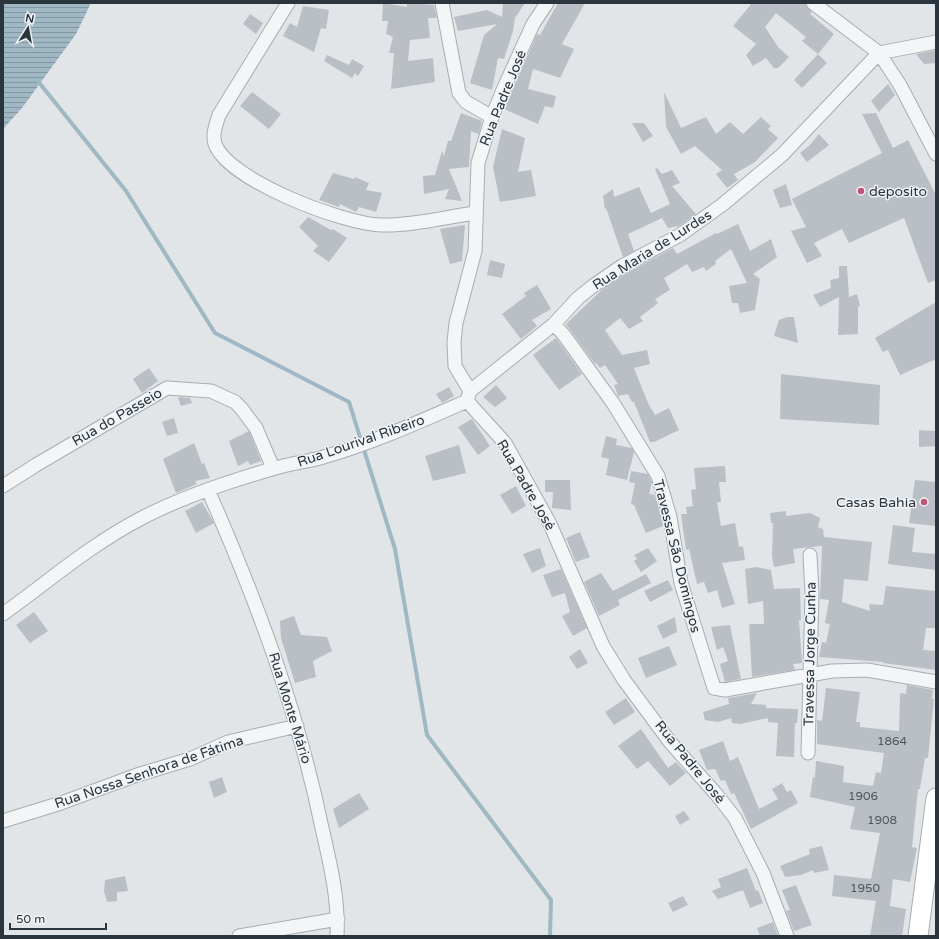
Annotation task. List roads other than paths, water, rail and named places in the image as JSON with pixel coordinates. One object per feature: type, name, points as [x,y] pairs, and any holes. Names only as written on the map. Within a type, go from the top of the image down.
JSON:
[{"type":"main road","points":[[918,936],[936,798]]},
{"type":"street","points":[[288,3],[219,115],[214,129],[215,145],[229,164],[274,191],[308,205],[358,222],[382,225],[475,213]]},
{"type":"street","points":[[442,3],[459,94],[466,102],[492,117]]},
{"type":"street","name":"Rua Padre José","points":[[547,3],[532,24],[492,117],[478,163],[475,213],[475,251],[456,323],[454,342],[455,366],[468,396],[505,443],[550,524],[603,646],[624,680],[670,742],[735,818],[763,873],[787,936]]},
{"type":"street","points":[[813,3],[879,53],[900,85],[936,154]]},
{"type":"street","points":[[879,53],[936,42]]},
{"type":"street","name":"Rua Maria de Lurdes","points":[[468,396],[554,324],[578,298],[593,286],[622,266],[700,222],[762,172],[782,155],[879,53]]},
{"type":"street","name":"Travessa São Domingos","points":[[554,324],[564,335],[613,403],[658,476],[670,517],[681,584],[714,688],[725,690],[810,674],[832,671],[867,670],[936,682]]},
{"type":"street","name":"Rua do Passeio","points":[[3,486],[167,388],[211,391],[235,402],[256,428],[273,468]]},
{"type":"street","name":"Rua Lourival Ribeiro","points":[[3,614],[67,565],[120,530],[160,509],[208,490],[273,468],[321,458],[412,426],[468,396]]},
{"type":"street","name":"Rua Monte Mário","points":[[208,490],[234,549],[264,626],[296,726],[317,802],[329,861],[338,919],[337,936]]},
{"type":"street","name":"Travessa Jorge Cunha","points":[[808,753],[812,592],[810,555]]},
{"type":"street","name":"Rua Nossa Senhora de Fátima","points":[[3,821],[61,803],[137,774],[190,759],[228,742],[296,726]]},
{"type":"street","points":[[239,936],[338,919]]},
{"type":"water","points":[[3,3],[91,3],[76,34],[22,108],[3,129]]},
{"type":"waterway","points":[[37,80],[126,191],[215,333],[349,402],[395,549],[427,735],[551,900],[550,936]]},
{"type":"place","name":"deposito","points":[[861,191]]},
{"type":"place","name":"Casas Bahia","points":[[924,502]]}]
